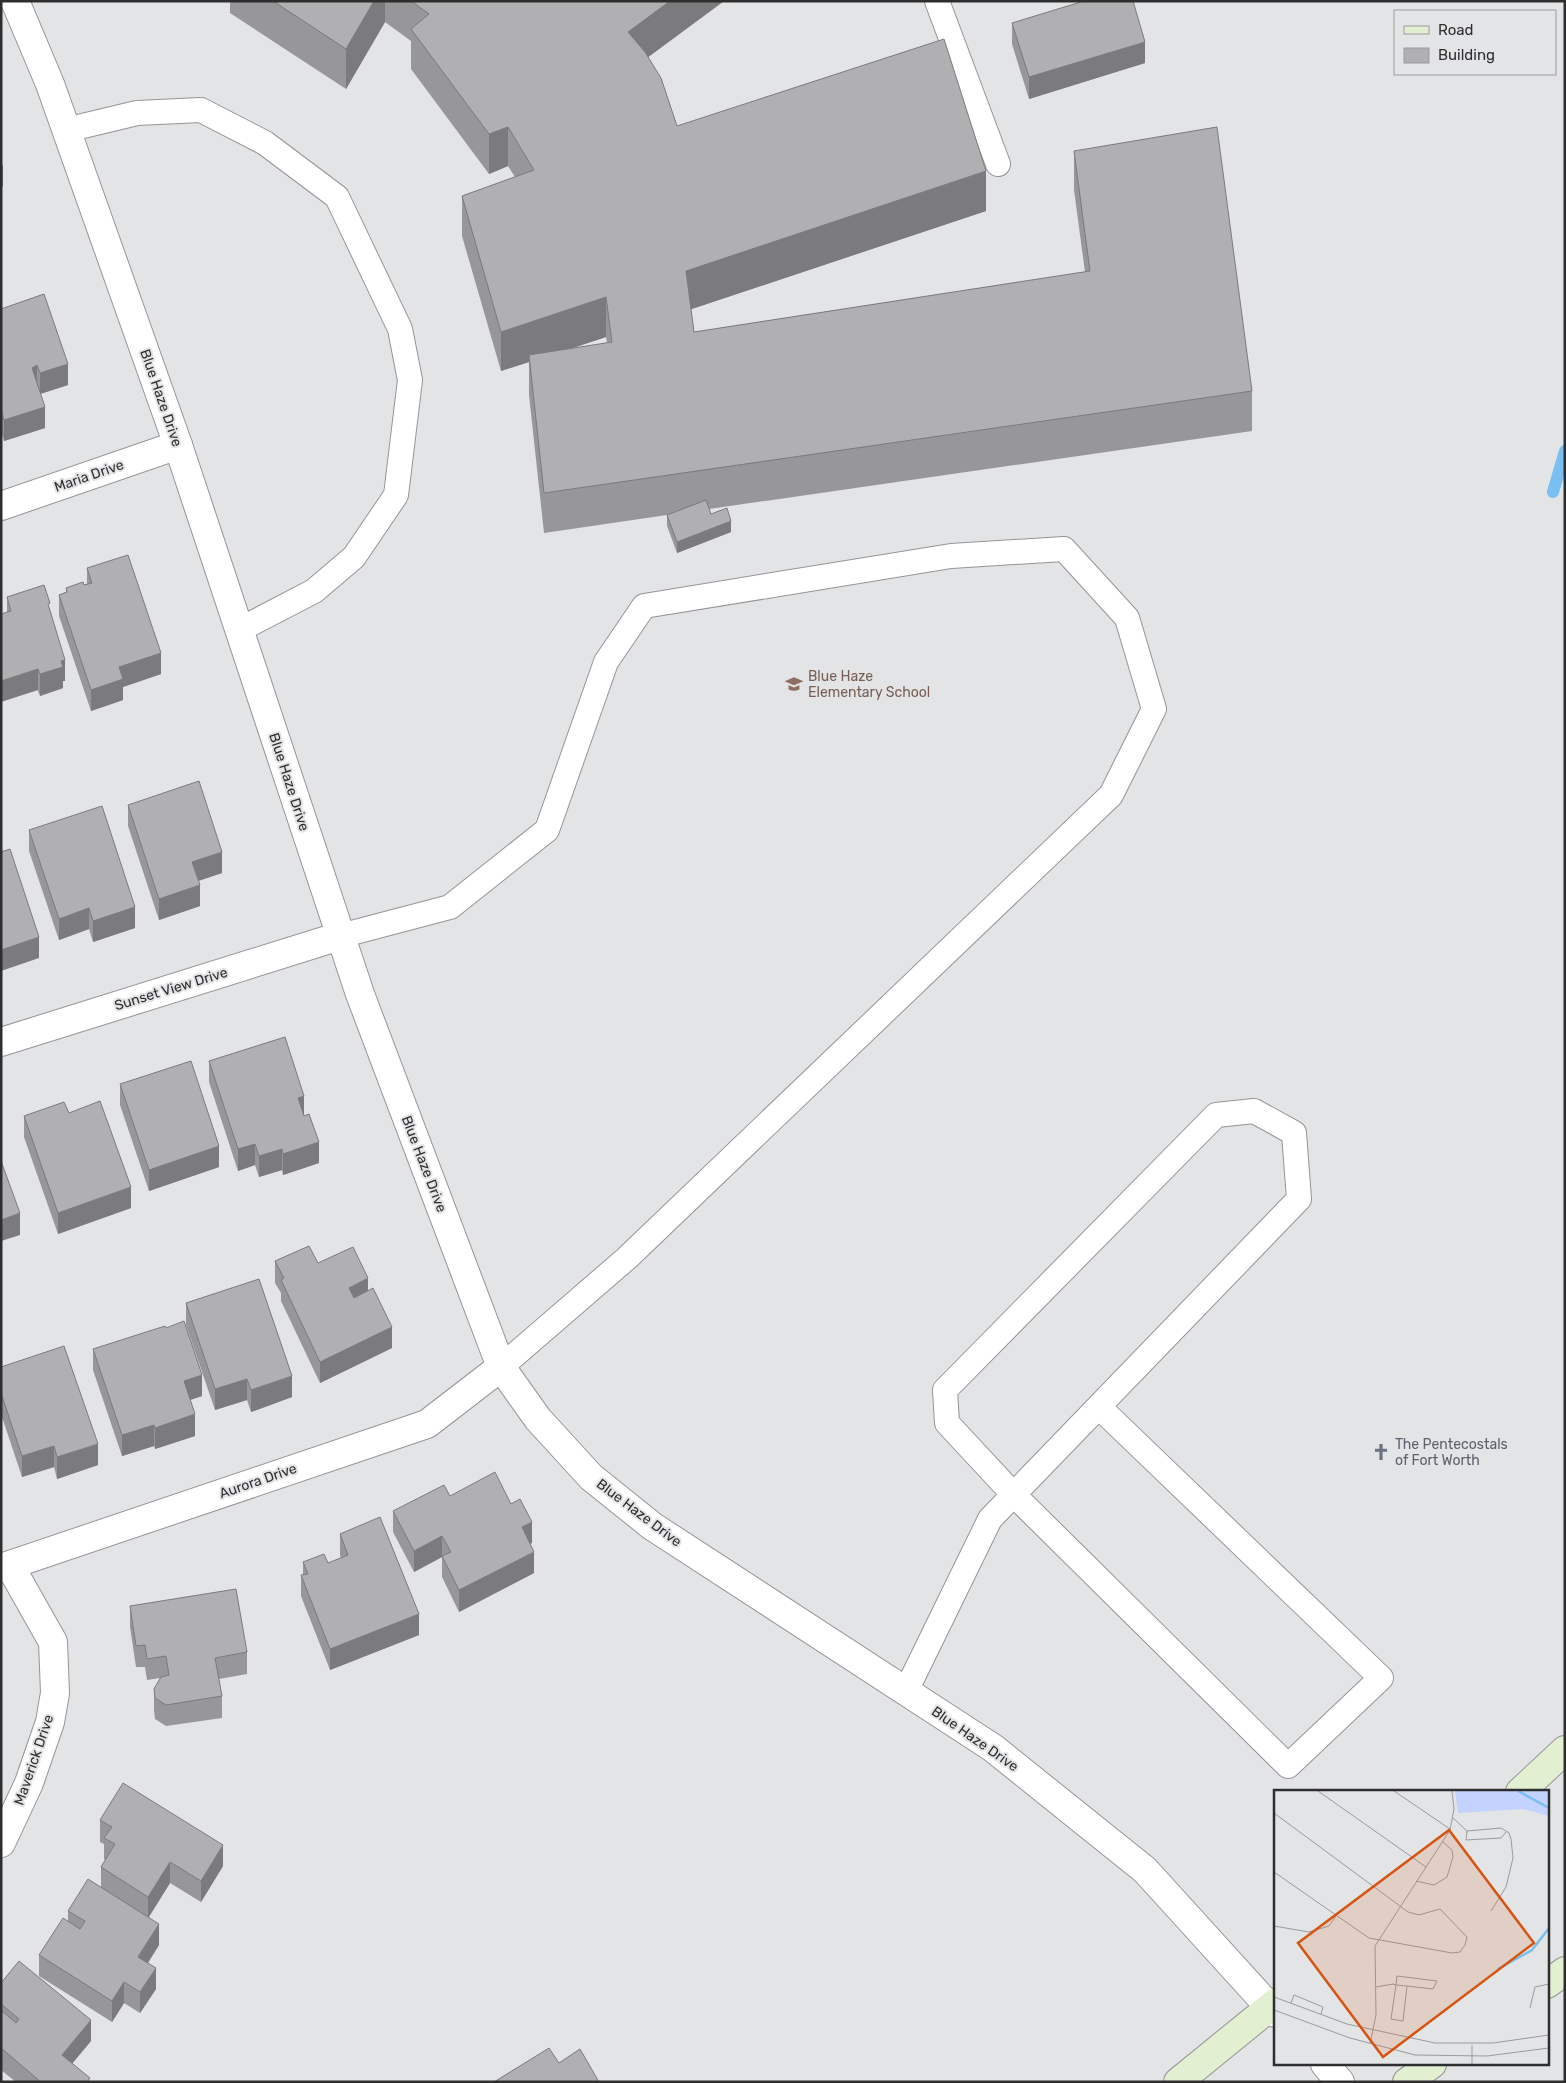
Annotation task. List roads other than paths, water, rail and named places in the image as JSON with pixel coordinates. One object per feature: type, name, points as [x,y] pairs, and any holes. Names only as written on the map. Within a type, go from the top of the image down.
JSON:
[{"type":"main road","points":[[1522,1790],[1565,1750]]},
{"type":"main road","points":[[1548,1983],[1565,1971]]},
{"type":"main road","points":[[1178,2082],[1273,2008]]},
{"type":"main road","points":[[1407,2082],[1429,2066]]},
{"type":"street","name":"Blue Haze Drive","points":[[15,1],[50,84],[178,445],[360,994],[501,1367],[538,1420],[591,1477],[652,1526],[993,1748],[1145,1870],[1273,2008]]},
{"type":"street","name":"Maria Drive","points":[[1,506],[178,445]]},
{"type":"street","name":"Sunset View Drive","points":[[1,1042],[340,936]]},
{"type":"street","name":"Aurora Drive","points":[[6,1567],[427,1424],[501,1367]]},
{"type":"street","name":"Maverick Drive","points":[[1,1843],[29,1783],[50,1722],[55,1693],[53,1642],[6,1567]]},
{"type":"street","points":[[1326,2066],[1340,2082]]},
{"type":"lane","points":[[938,1],[998,164]]},
{"type":"lane","points":[[66,130],[137,113],[201,110],[265,143],[337,197],[400,329],[410,380],[396,495],[354,556],[314,590],[239,630]]},
{"type":"lane","points":[[340,936],[450,907],[547,830],[606,662],[644,606],[951,556],[1064,550],[1127,618],[1154,710],[1111,795],[627,1258],[501,1367]]},
{"type":"lane","points":[[906,1691],[990,1519],[1014,1495],[1099,1407],[1299,1199],[1294,1133],[1254,1111],[1216,1115],[945,1390],[947,1423],[1014,1495],[1288,1766],[1381,1678],[1099,1407]]},
{"type":"waterway","points":[[1553,492],[1565,451]]},
{"type":"place","name":"Blue Haze Elementary School","points":[[794,684]]},
{"type":"place","name":"The Pentecostals of Fort Worth","points":[[1381,1452]]}]
